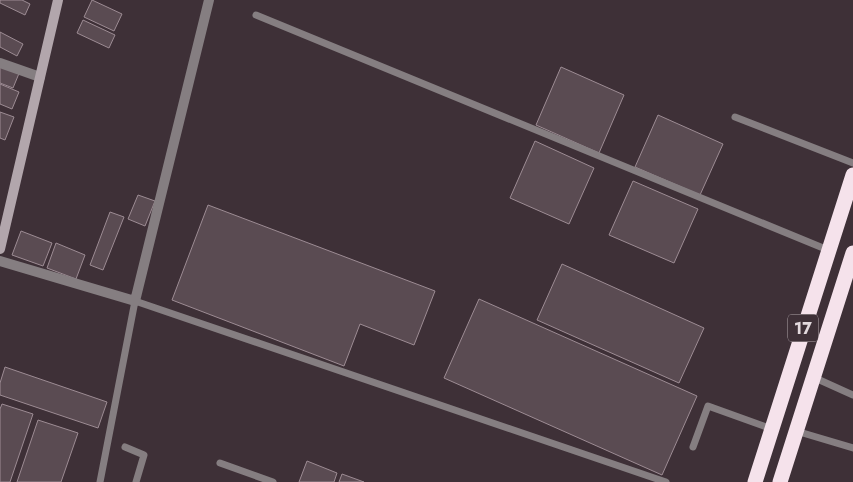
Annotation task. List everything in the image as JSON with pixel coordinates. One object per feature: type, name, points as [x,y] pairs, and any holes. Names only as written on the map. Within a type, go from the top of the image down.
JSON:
[{"type":"highway","name":"17","points":[[755,482],[853,175]]},
{"type":"highway","name":"17","points":[[780,482],[852,260]]},
{"type":"street","points":[[0,249],[58,0]]},
{"type":"street","points":[[0,261],[135,301],[209,0]]},
{"type":"street","points":[[0,62],[40,78]]},
{"type":"lane","points":[[256,15],[828,250]]},
{"type":"lane","points":[[735,117],[853,163]]},
{"type":"lane","points":[[100,482],[135,301],[666,482]]},
{"type":"lane","points":[[814,377],[853,395]]},
{"type":"lane","points":[[693,447],[708,406],[772,429]]},
{"type":"lane","points":[[796,431],[853,448]]},
{"type":"lane","points":[[125,447],[144,455],[136,482]]},
{"type":"lane","points":[[220,463],[273,482]]},
{"type":"building","points":[[0,0],[22,0],[30,4],[25,15],[0,3]]},
{"type":"building","points":[[92,0],[122,14],[114,31],[84,17]]},
{"type":"building","points":[[83,20],[115,35],[109,48],[77,33]]},
{"type":"building","points":[[0,32],[23,44],[17,56],[0,47]]},
{"type":"building","points":[[0,63],[20,71],[13,88],[0,83]]},
{"type":"building","points":[[561,67],[624,95],[599,153],[536,125]]},
{"type":"building","points":[[0,84],[19,92],[12,109],[0,104]]},
{"type":"building","points":[[0,112],[14,117],[5,140],[0,138]]},
{"type":"building","points":[[658,115],[723,144],[700,195],[635,167]]},
{"type":"building","points":[[535,141],[594,168],[569,224],[510,198]]},
{"type":"building","points":[[633,181],[698,209],[674,263],[609,235]]},
{"type":"building","points":[[138,195],[155,201],[145,226],[128,219]]},
{"type":"building","points":[[208,205],[435,291],[414,345],[360,324],[344,366],[172,300]]},
{"type":"building","points":[[110,212],[124,217],[103,270],[90,265]]},
{"type":"building","points":[[21,231],[52,243],[43,266],[12,255]]},
{"type":"building","points":[[56,243],[85,255],[76,279],[47,268]]},
{"type":"building","points":[[562,264],[704,328],[679,383],[537,320]]},
{"type":"building","points":[[479,299],[697,396],[662,475],[444,378]]},
{"type":"building","points":[[5,367],[107,402],[98,428],[0,395],[0,383]]},
{"type":"building","points":[[2,404],[33,414],[10,482],[0,482],[0,409]]},
{"type":"building","points":[[38,420],[78,433],[61,482],[17,482]]},
{"type":"building","points":[[307,461],[337,473],[334,482],[299,482]]},
{"type":"building","points":[[342,474],[364,482],[339,482]]}]
